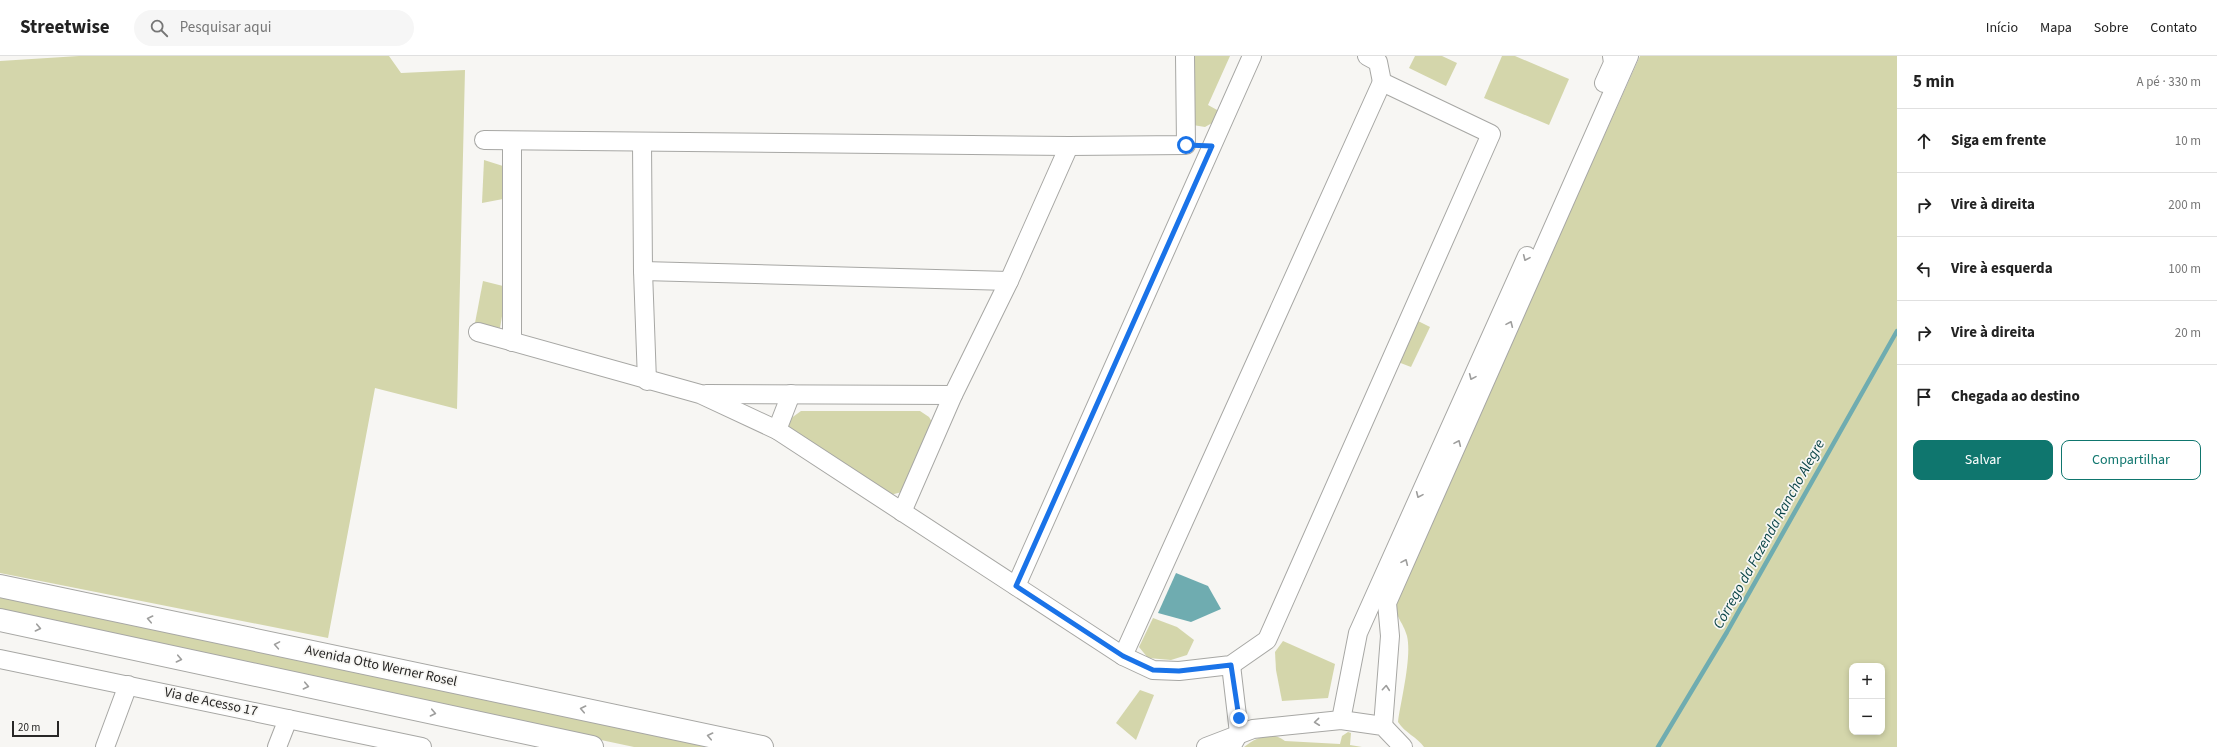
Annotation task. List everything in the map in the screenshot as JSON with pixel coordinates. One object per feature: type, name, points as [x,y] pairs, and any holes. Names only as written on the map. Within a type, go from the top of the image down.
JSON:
[{"type":"street","points":[[1185,56],[1186,145]]},
{"type":"street","points":[[1016,586],[1252,56]]},
{"type":"street","points":[[1123,656],[1382,82],[1378,62],[1367,56]]},
{"type":"street","points":[[1341,720],[1358,633],[1613,63],[1612,56]]},
{"type":"street","points":[[1383,726],[1390,636],[1387,604],[1629,56]]},
{"type":"street","points":[[478,332],[647,381],[700,394],[777,430],[1123,656],[1153,670],[1179,671],[1231,665],[1267,640],[1491,134],[1382,82]]},
{"type":"street","points":[[484,140],[642,143],[1212,146]]},
{"type":"street","points":[[512,141],[512,342]]},
{"type":"street","points":[[642,143],[643,270],[647,381]]},
{"type":"street","points":[[902,512],[953,395],[1009,280],[1068,146]]},
{"type":"street","points":[[643,270],[1009,280]]},
{"type":"street","points":[[700,394],[953,395]]},
{"type":"street","points":[[777,430],[790,394]]},
{"type":"street","name":"Avenida Otto Werner Rosel","points":[[0,586],[762,747]]},
{"type":"street","points":[[0,620],[592,747]]},
{"type":"street","points":[[1358,633],[1367,623],[1378,622],[1387,628],[1390,636]]},
{"type":"street","name":"Via de Acesso 17","points":[[0,659],[422,747]]},
{"type":"street","points":[[1231,665],[1235,740]]},
{"type":"street","points":[[105,747],[128,685]]},
{"type":"street","points":[[278,747],[288,719]]},
{"type":"street","points":[[1206,747],[1235,740],[1253,728],[1341,720],[1383,726],[1403,747]]},
{"type":"green space","points":[[79,56],[389,56],[401,73],[465,70],[457,409],[375,388],[328,638],[0,573],[0,61]]},
{"type":"green space","points":[[1190,56],[1230,56],[1208,105],[1219,111],[1212,123],[1205,127],[1193,125]]},
{"type":"green space","points":[[1415,56],[1442,56],[1457,63],[1446,86],[1409,68]]},
{"type":"green space","points":[[1502,56],[1515,56],[1569,79],[1549,125],[1484,98]]},
{"type":"green space","points":[[1640,56],[1897,56],[1897,747],[1424,747],[1398,722],[1406,679],[1408,645],[1407,636],[1398,616],[1395,601]]},
{"type":"green space","points":[[484,160],[503,166],[503,199],[482,203]]},
{"type":"green space","points":[[483,281],[507,287],[500,328],[475,323]]},
{"type":"green space","points":[[1418,321],[1430,327],[1411,367],[1398,362]]},
{"type":"green space","points":[[801,411],[920,411],[929,417],[932,422],[902,492],[890,495],[788,428],[790,419]]},
{"type":"green space","points":[[0,594],[720,747],[634,747],[0,613]]},
{"type":"green space","points":[[1153,618],[1177,627],[1194,640],[1187,655],[1171,660],[1148,658],[1139,647]]},
{"type":"green space","points":[[1283,641],[1335,664],[1328,698],[1282,701],[1276,670],[1275,652]]},
{"type":"green space","points":[[1140,690],[1154,695],[1136,740],[1116,723]]},
{"type":"green space","points":[[1348,732],[1351,733],[1350,745],[1362,747],[1244,747],[1254,740],[1269,735],[1285,741],[1340,744],[1342,736]]},
{"type":"water","points":[[1176,573],[1208,586],[1221,609],[1191,622],[1158,613]]},
{"type":"waterway","name":"Córrego da Fazenda Rancho Alegre","points":[[1658,747],[1727,632],[1897,331]]},
{"type":"route","points":[[1186,145],[1212,146],[1016,586],[1123,656],[1153,670],[1179,671],[1231,665],[1239,718]]}]
